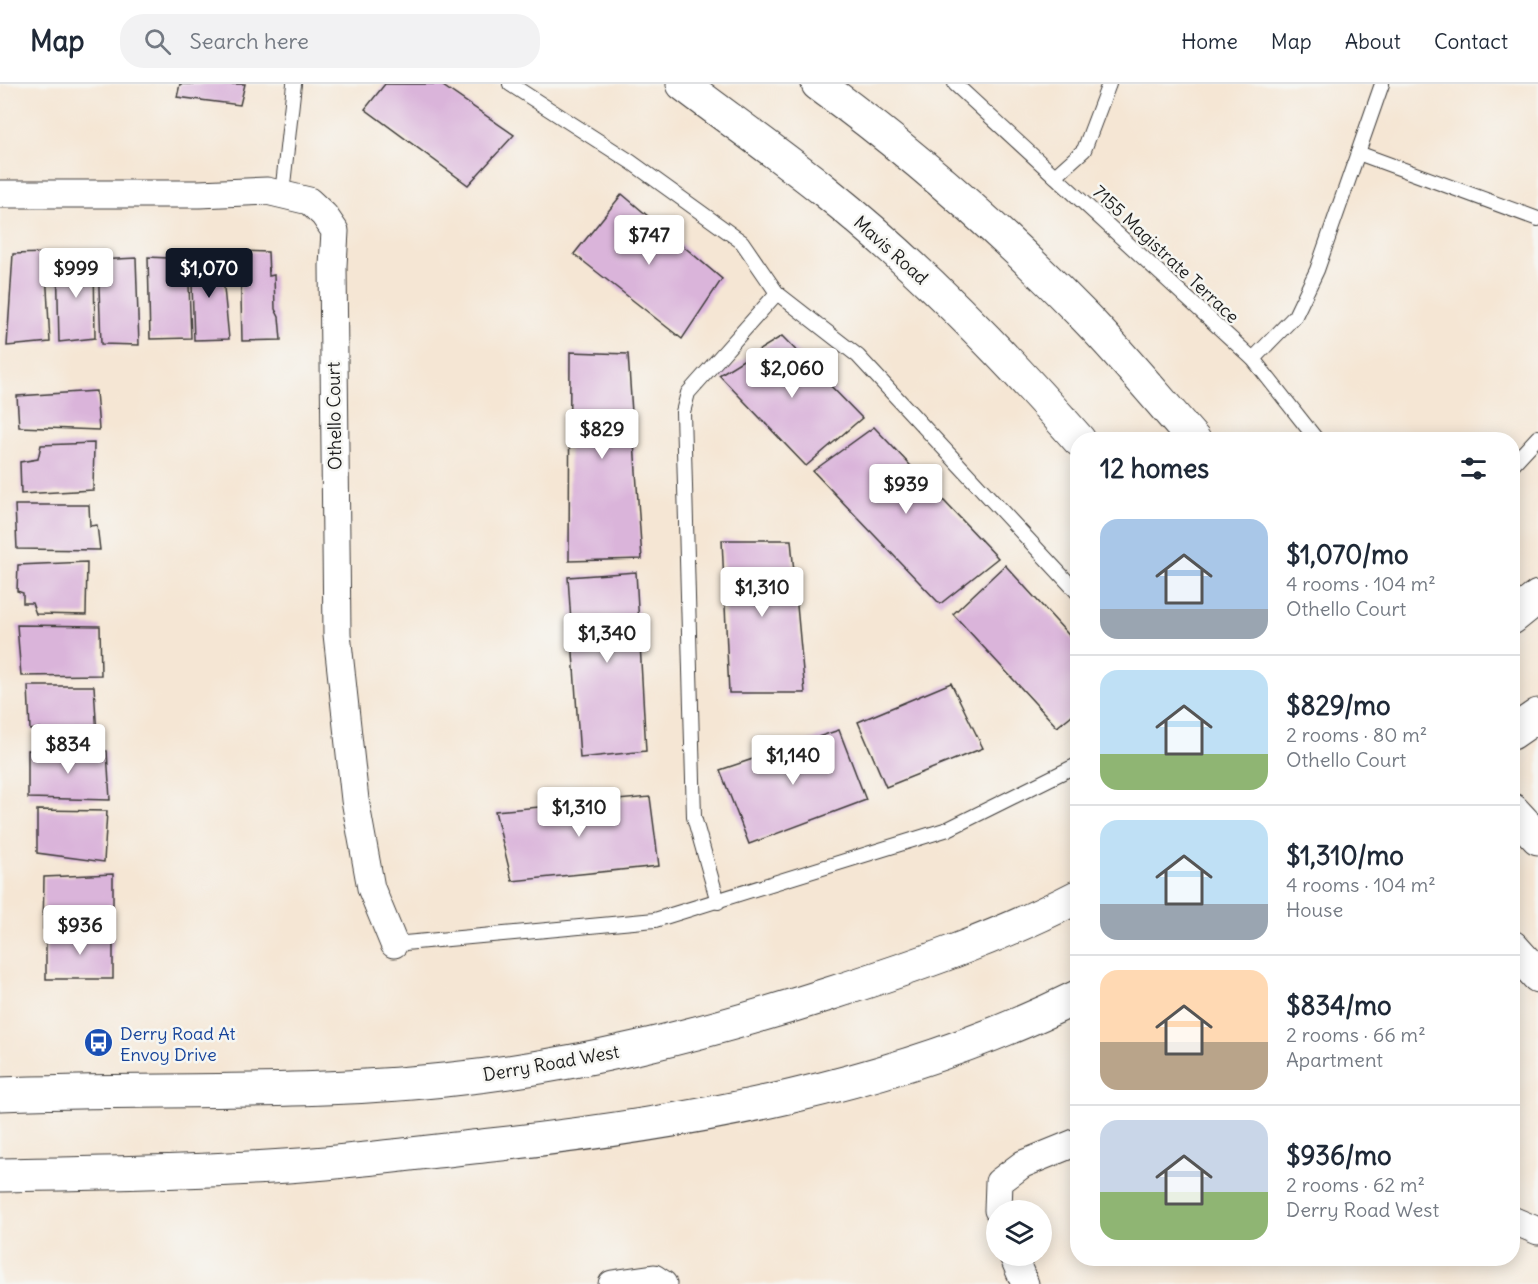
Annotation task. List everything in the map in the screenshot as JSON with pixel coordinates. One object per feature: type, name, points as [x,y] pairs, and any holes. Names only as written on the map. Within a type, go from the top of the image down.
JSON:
[{"type":"main road","name":"Mavis Road","points":[[683,84],[826,192],[908,264],[1020,373],[1072,432]]},
{"type":"main road","points":[[818,84],[880,130],[993,229],[1085,317],[1187,432]]},
{"type":"main road","points":[[1520,612],[1538,597]]},
{"type":"main road","points":[[1520,727],[1538,715]]},
{"type":"main road","points":[[1520,819],[1538,838]]},
{"type":"main road","name":"Derry Road West","points":[[0,1094],[314,1089],[446,1080],[591,1058],[724,1028],[878,978],[1024,924],[1070,901]]},
{"type":"main road","points":[[1520,956],[1538,976]]},
{"type":"main road","points":[[0,1176],[325,1163],[644,1126],[734,1110],[886,1072],[1023,1023],[1070,1000]]},
{"type":"street","name":"Othello Court","points":[[0,194],[199,194],[267,191],[309,201],[335,231],[333,266],[337,634],[355,800],[371,888],[394,944]]},
{"type":"street","points":[[998,1200],[999,1182],[1023,1164],[1070,1145]]},
{"type":"street","points":[[1520,1223],[1538,1231]]},
{"type":"street","points":[[1017,1266],[1024,1284]]},
{"type":"street","points":[[612,1284],[654,1278],[663,1284]]},
{"type":"lane","points":[[282,194],[294,84]]},
{"type":"lane","points":[[510,84],[631,162],[742,242],[777,293],[858,356],[1070,584]]},
{"type":"lane","name":"7155 Magistrate Terrace","points":[[956,84],[1253,359],[1311,432]]},
{"type":"lane","points":[[1055,176],[1084,150],[1109,84]]},
{"type":"lane","points":[[1253,359],[1295,316],[1317,270],[1382,84]]},
{"type":"lane","points":[[1358,153],[1538,219]]},
{"type":"lane","points":[[718,902],[694,817],[683,412],[687,393],[777,293]]},
{"type":"lane","points":[[1520,456],[1538,437]]},
{"type":"lane","points":[[394,944],[655,920],[948,829],[1070,768]]},
{"type":"building","points":[[180,84],[245,84],[240,105],[177,97]]},
{"type":"building","points":[[385,84],[440,84],[514,135],[468,185],[365,109]]},
{"type":"building","points":[[622,194],[722,279],[682,339],[574,254]]},
{"type":"building","points":[[240,251],[268,252],[269,276],[274,275],[275,309],[279,317],[281,340],[242,341]]},
{"type":"building","points":[[45,253],[50,342],[7,346],[13,254]]},
{"type":"building","points":[[57,257],[94,258],[95,338],[59,342]]},
{"type":"building","points":[[148,257],[188,259],[191,338],[150,339]]},
{"type":"building","points":[[191,257],[221,257],[229,339],[194,340]]},
{"type":"building","points":[[136,258],[139,345],[101,344],[98,260]]},
{"type":"building","points":[[782,336],[862,418],[806,466],[719,375]]},
{"type":"building","points":[[570,352],[628,354],[642,559],[569,561]]},
{"type":"building","points":[[96,391],[99,430],[19,427],[17,396]]},
{"type":"building","points":[[874,427],[998,558],[940,604],[813,471]]},
{"type":"building","points":[[94,443],[93,490],[21,494],[20,462],[38,459],[41,445]]},
{"type":"building","points":[[15,505],[89,505],[90,526],[97,525],[100,550],[17,549]]},
{"type":"building","points":[[722,540],[791,540],[805,693],[729,693]]},
{"type":"building","points":[[87,562],[86,615],[36,614],[32,603],[23,603],[23,593],[17,591],[18,565]]},
{"type":"building","points":[[1005,565],[1070,636],[1070,717],[1057,727],[953,614]]},
{"type":"building","points":[[636,572],[646,751],[580,758],[568,577]]},
{"type":"building","points":[[17,625],[100,626],[101,675],[21,676]]},
{"type":"building","points":[[951,683],[983,748],[886,787],[858,722]]},
{"type":"building","points":[[28,686],[94,686],[97,736],[43,738],[40,728],[30,730]]},
{"type":"building","points":[[839,730],[866,800],[749,844],[720,770]]},
{"type":"building","points":[[28,750],[107,751],[110,800],[28,798]]},
{"type":"building","points":[[650,797],[659,866],[512,881],[495,811]]},
{"type":"building","points":[[37,810],[107,811],[104,862],[37,853]]},
{"type":"building","points":[[113,874],[113,926],[43,929],[44,877]]},
{"type":"building","points":[[46,934],[113,934],[113,979],[46,979]]},
{"type":"place","name":"Derry Road At Envoy Drive","points":[[99,1043]]}]
